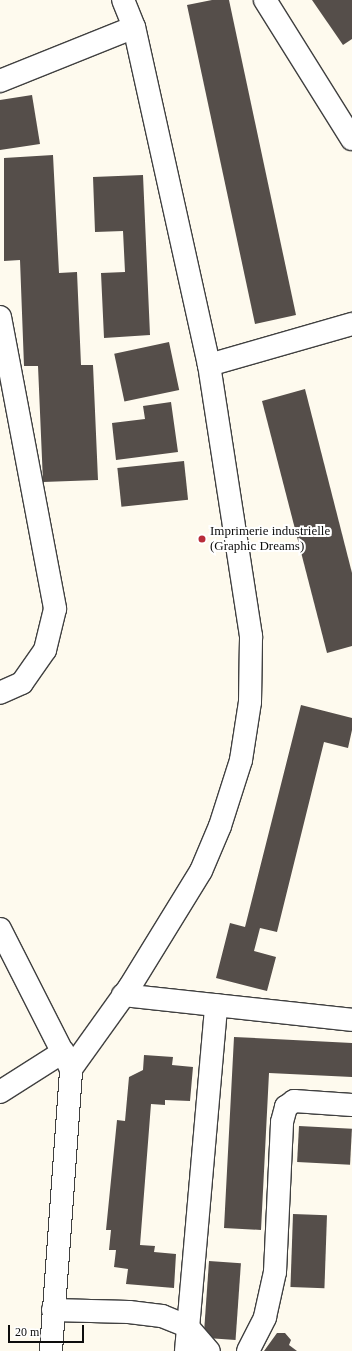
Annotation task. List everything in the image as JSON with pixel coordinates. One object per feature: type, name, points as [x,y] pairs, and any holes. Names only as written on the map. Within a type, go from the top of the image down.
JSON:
[{"type":"street","points":[[0,1092],[67,1061],[123,995],[201,871],[220,826],[241,760],[250,702],[251,636],[209,364],[134,27],[123,0]]},
{"type":"street","points":[[265,0],[352,139]]},
{"type":"street","points":[[0,81],[134,27]]},
{"type":"street","points":[[0,317],[4,367],[54,609],[45,650],[22,683],[0,693]]},
{"type":"street","points":[[209,364],[352,324]]},
{"type":"street","points":[[0,929],[67,1061],[51,1351]]},
{"type":"street","points":[[123,995],[352,1020]]},
{"type":"street","points":[[186,1351],[216,1005]]},
{"type":"street","points":[[248,1351],[265,1317],[276,1272],[282,1122],[286,1107],[294,1101],[352,1105]]},
{"type":"street","points":[[53,1310],[129,1312],[162,1316],[187,1326],[208,1351]]},
{"type":"building","points":[[212,0],[229,0],[296,315],[255,324],[187,5]]},
{"type":"building","points":[[312,0],[352,0],[352,39],[343,45]]},
{"type":"building","points":[[32,95],[40,144],[0,150],[0,100]]},
{"type":"building","points":[[53,155],[59,273],[77,272],[81,365],[93,365],[98,480],[43,482],[38,366],[24,366],[20,260],[4,261],[4,158]]},
{"type":"building","points":[[143,175],[150,335],[104,338],[101,273],[125,272],[123,231],[95,232],[93,177]]},
{"type":"building","points":[[169,342],[179,390],[124,402],[114,354]]},
{"type":"building","points":[[305,389],[352,573],[352,646],[327,653],[262,401]]},
{"type":"building","points":[[171,402],[178,452],[116,460],[112,423],[145,419],[143,406]]},
{"type":"building","points":[[184,461],[188,500],[121,507],[117,468]]},
{"type":"building","points":[[301,705],[352,718],[352,730],[348,748],[324,742],[277,932],[260,928],[254,951],[276,957],[267,991],[216,978],[230,923],[245,927]]},
{"type":"building","points":[[234,1037],[352,1043],[352,1077],[269,1073],[261,1230],[224,1228]]},
{"type":"building","points":[[144,1055],[173,1057],[172,1065],[193,1067],[190,1101],[165,1100],[165,1105],[151,1104],[140,1245],[155,1246],[154,1252],[176,1254],[174,1288],[126,1284],[128,1269],[114,1267],[116,1250],[109,1250],[111,1230],[106,1230],[117,1120],[125,1121],[129,1077],[143,1070]]},
{"type":"building","points":[[299,1126],[352,1129],[350,1165],[297,1162]]},
{"type":"building","points":[[293,1214],[327,1215],[324,1288],[290,1287]]},
{"type":"building","points":[[209,1261],[241,1263],[236,1340],[204,1338]]},
{"type":"building","points":[[277,1333],[285,1333],[291,1340],[289,1345],[297,1351],[264,1351]]},
{"type":"place","name":"Imprimerie industrielle (Graphic Dreams)","points":[[202,539]]}]
